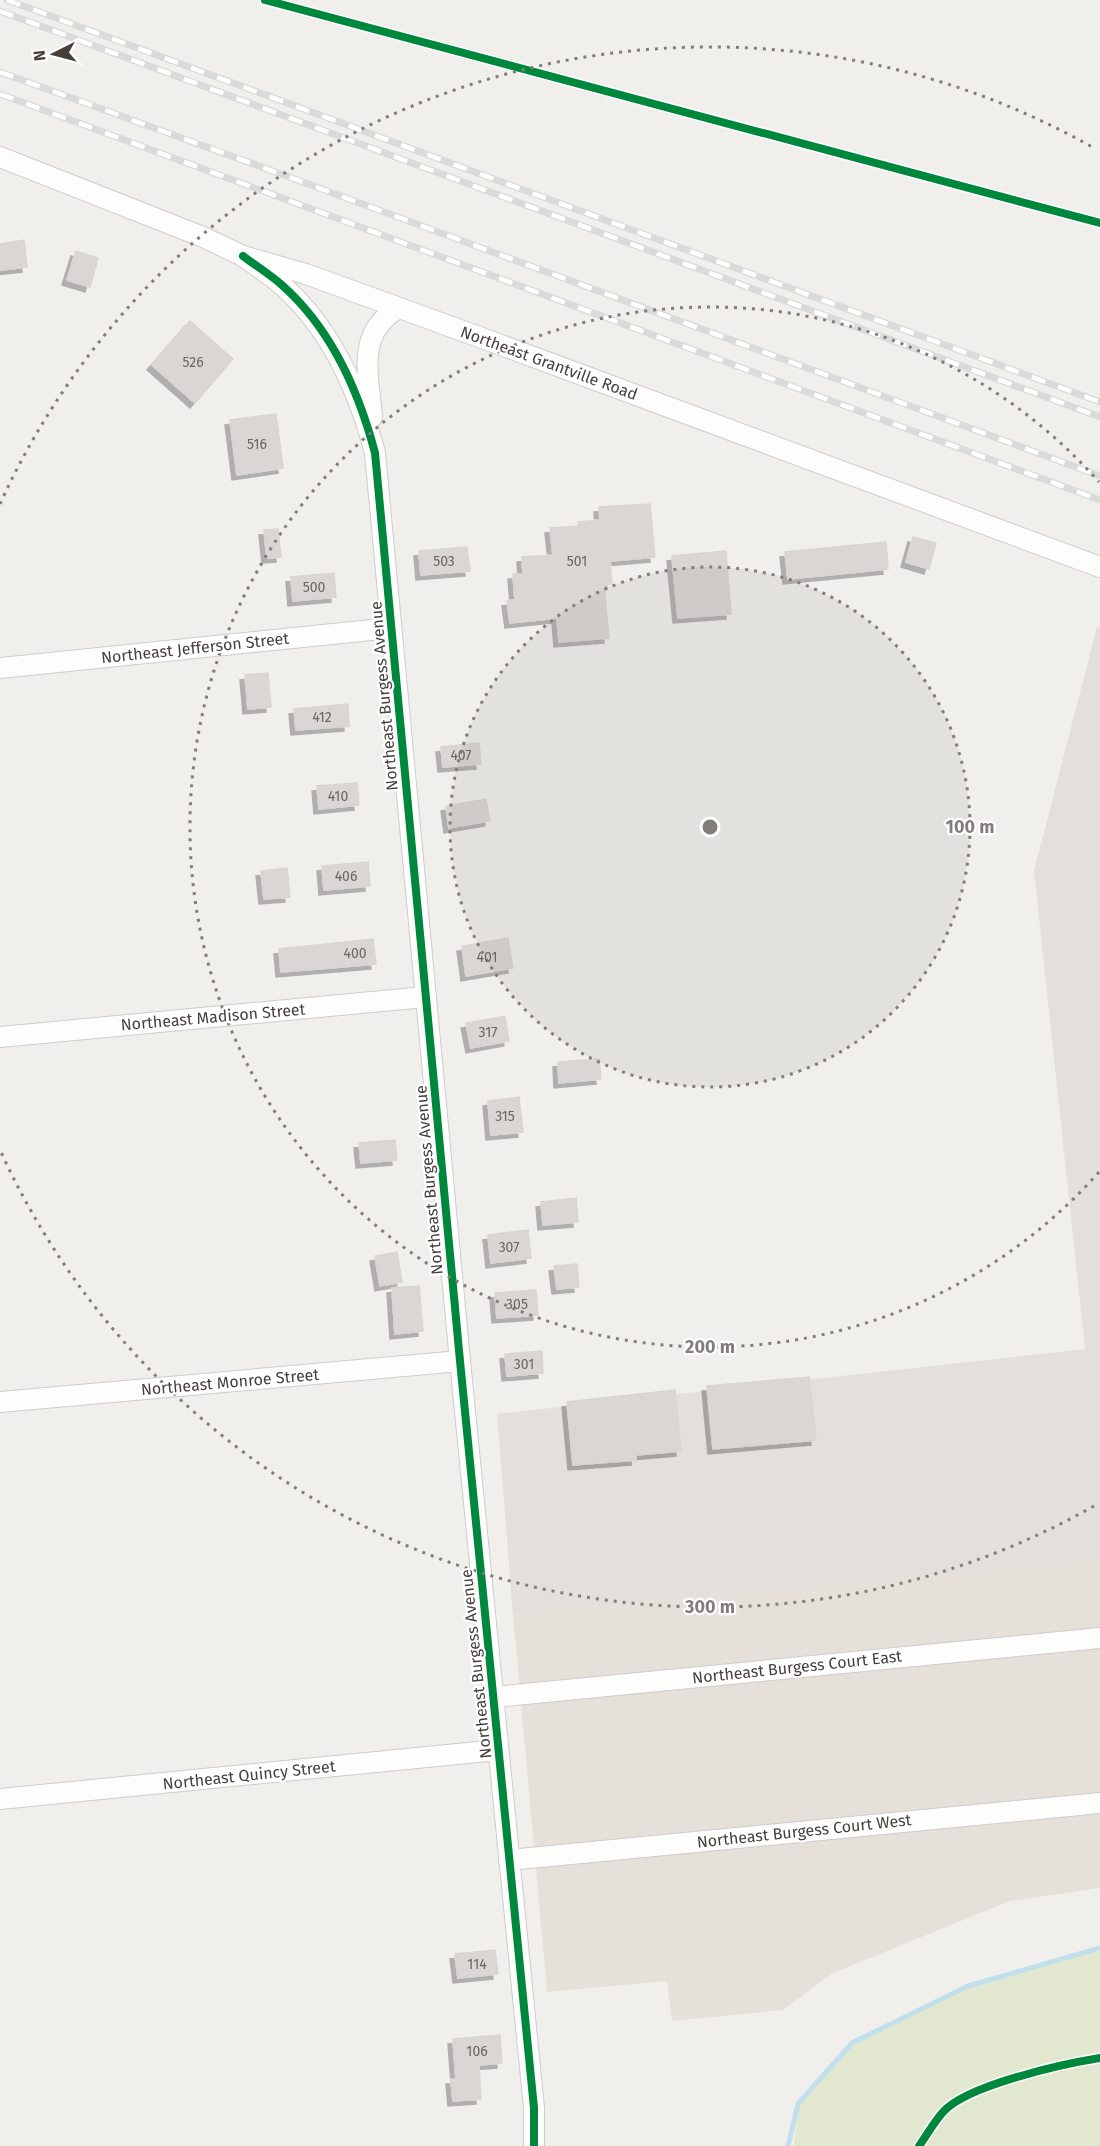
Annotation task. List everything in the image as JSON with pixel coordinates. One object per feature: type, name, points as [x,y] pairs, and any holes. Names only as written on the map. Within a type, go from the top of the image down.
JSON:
[{"type":"street","name":"Northeast Grantville Road","points":[[0,157],[203,237],[243,256],[306,274],[1100,567]]},
{"type":"street","name":"Northeast Burgess Avenue","points":[[243,256],[284,287],[309,315],[330,344],[357,396],[375,453],[425,998],[534,2108],[534,2146]]},
{"type":"street","points":[[375,453],[368,348],[379,324],[399,308]]},
{"type":"street","name":"Northeast Jefferson Street","points":[[0,668],[391,628]]},
{"type":"street","name":"Northeast Madison Street","points":[[0,1037],[425,998]]},
{"type":"street","name":"Northeast Monroe Street","points":[[0,1402],[460,1361]]},
{"type":"street","name":"Northeast Burgess Court East","points":[[494,1697],[1100,1638]]},
{"type":"street","name":"Northeast Quincy Street","points":[[0,1799],[498,1750]]},
{"type":"street","name":"Northeast Burgess Court West","points":[[509,1860],[1100,1803]]},
{"type":"shaded area","points":[[1097,627],[1100,628],[1100,1560],[513,1614],[497,1414],[1085,1349],[1034,871]]},
{"type":"shaded area","points":[[1100,1560],[1100,1888],[1010,1901],[833,1973],[783,2010],[672,2021],[667,1981],[547,1992],[513,1614]]},
{"type":"green space","points":[[1100,1948],[1100,2146],[794,2146],[798,2104],[852,2043],[968,1986]]},
{"type":"building","points":[[24,240],[27,267],[0,270],[0,244]]},
{"type":"building","points":[[76,251],[98,258],[90,287],[67,280]]},
{"type":"building","points":[[190,321],[233,359],[195,403],[152,365]]},
{"type":"building","points":[[276,414],[283,468],[237,475],[230,420]]},
{"type":"building","points":[[650,504],[655,557],[610,561],[612,584],[604,585],[609,638],[559,642],[557,618],[510,623],[507,601],[515,600],[513,574],[523,574],[522,557],[553,555],[550,528],[578,526],[578,522],[600,520],[599,507]]},
{"type":"building","points":[[278,529],[281,557],[267,558],[264,530]]},
{"type":"building","points":[[913,537],[936,543],[929,569],[906,562]]},
{"type":"building","points":[[886,542],[888,569],[788,579],[785,552]]},
{"type":"building","points":[[467,547],[470,571],[421,575],[419,551]]},
{"type":"building","points":[[726,551],[731,614],[678,618],[672,556]]},
{"type":"building","points":[[334,573],[336,597],[293,601],[291,577]]},
{"type":"building","points":[[268,673],[271,707],[248,709],[245,675]]},
{"type":"building","points":[[348,704],[349,726],[296,730],[294,709]]},
{"type":"building","points":[[479,743],[481,764],[443,767],[441,747]]},
{"type":"building","points":[[357,783],[359,805],[319,809],[317,786]]},
{"type":"building","points":[[486,799],[490,821],[449,828],[446,806]]},
{"type":"building","points":[[368,862],[370,886],[324,890],[322,866]]},
{"type":"building","points":[[287,868],[290,897],[264,899],[261,871]]},
{"type":"building","points":[[508,938],[513,968],[466,976],[462,946]]},
{"type":"building","points":[[373,939],[376,964],[281,972],[279,949]]},
{"type":"building","points":[[505,1016],[509,1041],[471,1048],[466,1023]]},
{"type":"building","points":[[599,1059],[601,1079],[559,1083],[558,1062]]},
{"type":"building","points":[[519,1097],[523,1132],[491,1135],[488,1101]]},
{"type":"building","points":[[395,1140],[397,1160],[361,1163],[359,1143]]},
{"type":"building","points":[[576,1198],[578,1222],[543,1225],[541,1202]]},
{"type":"building","points":[[528,1230],[531,1258],[491,1263],[488,1235]]},
{"type":"building","points":[[397,1252],[402,1282],[380,1286],[375,1256]]},
{"type":"building","points":[[577,1264],[579,1287],[557,1289],[554,1266]]},
{"type":"building","points":[[419,1286],[423,1331],[395,1334],[392,1288]]},
{"type":"building","points":[[536,1290],[538,1315],[497,1318],[495,1293]]},
{"type":"building","points":[[542,1351],[543,1373],[507,1376],[505,1354]]},
{"type":"building","points":[[809,1377],[816,1440],[713,1449],[707,1386]]},
{"type":"building","points":[[675,1390],[681,1451],[636,1455],[636,1460],[573,1465],[567,1402]]},
{"type":"building","points":[[495,1950],[498,1974],[458,1978],[455,1954]]},
{"type":"building","points":[[500,2035],[502,2063],[479,2065],[481,2099],[453,2101],[451,2079],[456,2079],[453,2039]]},
{"type":"waterway","points":[[788,2146],[798,2104],[852,2043],[968,1986],[1100,1948]]},
{"type":"railway","points":[[7,0],[1100,402]]},
{"type":"railway","points":[[0,11],[1100,417]]},
{"type":"railway","points":[[0,72],[1100,476]]},
{"type":"railway","points":[[0,94],[1100,500]]},
{"type":"cycle path","points":[[265,0],[1100,223]]},
{"type":"cycle path","points":[[243,256],[283,286],[300,303],[329,342],[352,385],[375,453],[460,1361],[534,2108],[534,2146]]},
{"type":"cycle path","points":[[919,2146],[943,2112],[972,2093],[1017,2077],[1100,2058]]}]
